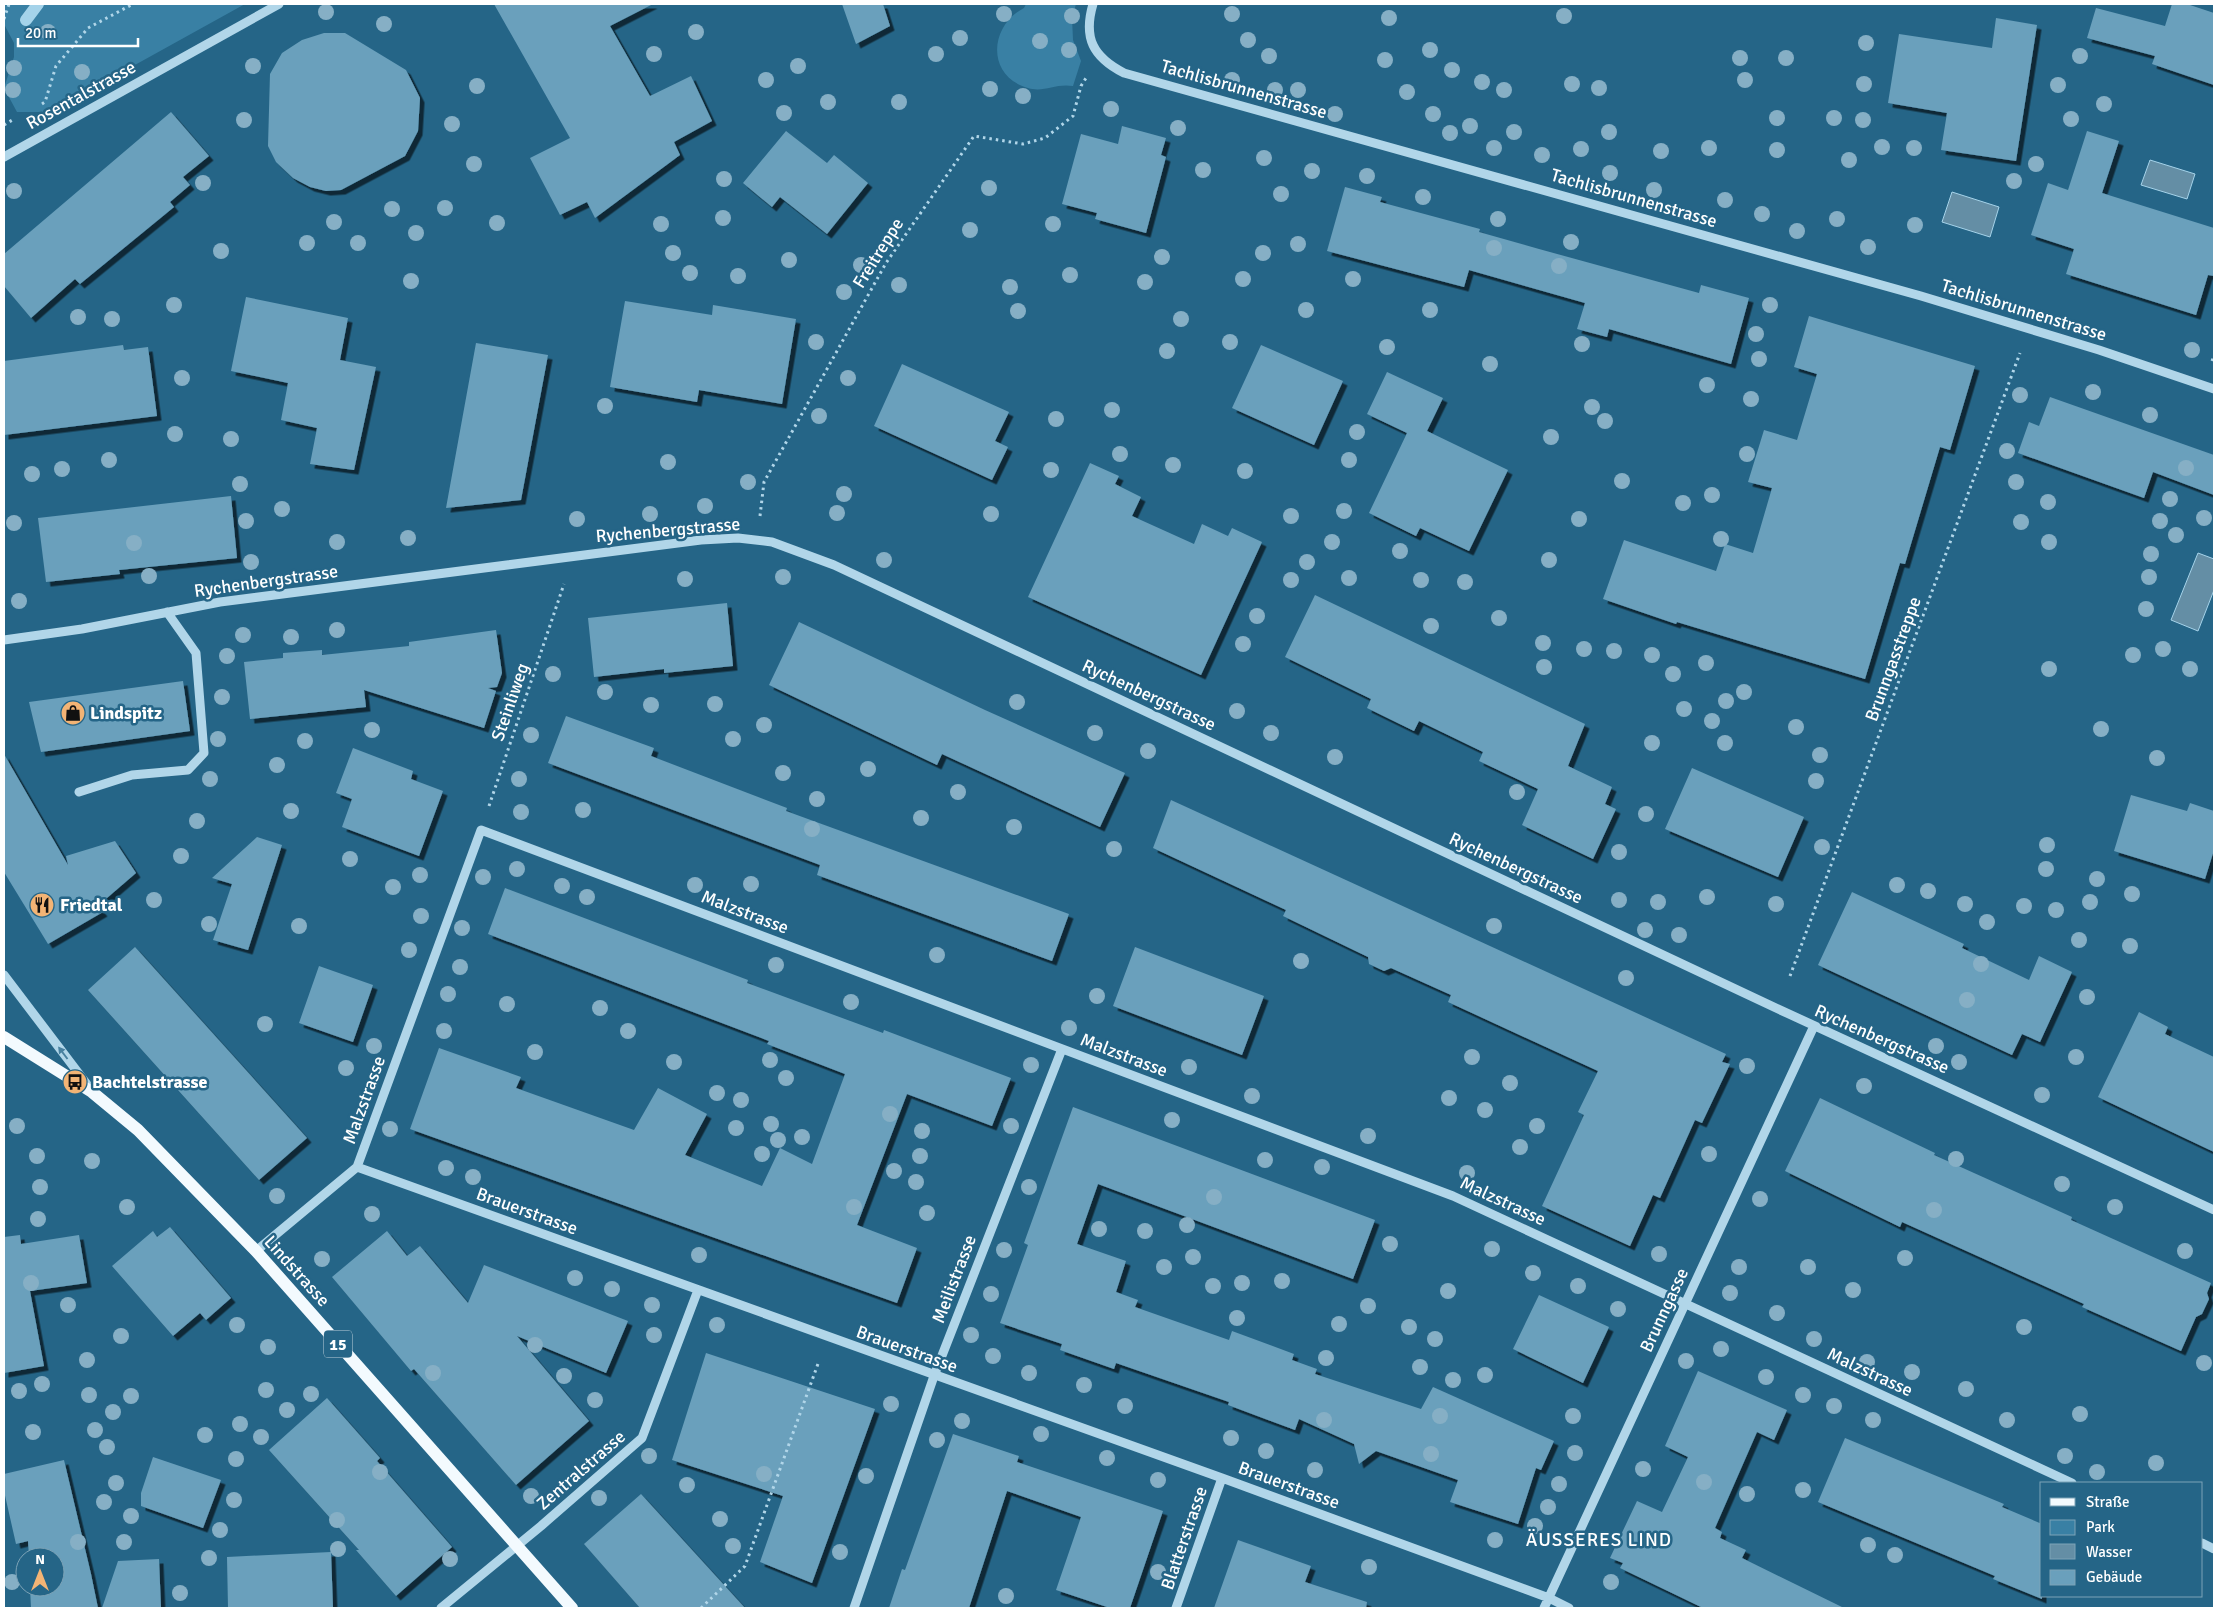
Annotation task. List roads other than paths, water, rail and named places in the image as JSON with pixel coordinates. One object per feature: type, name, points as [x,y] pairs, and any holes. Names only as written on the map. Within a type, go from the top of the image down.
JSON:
[{"type":"main road","name":"Lindstrasse","points":[[4,1038],[92,1092],[138,1130],[256,1251],[572,1608]]},
{"type":"street","name":"Rosentalstrasse","points":[[4,157],[279,4]]},
{"type":"street","name":"Tachlisbrunnenstrasse","points":[[1093,4],[1089,33],[1092,44],[1099,56],[1124,73],[1912,293],[2099,350],[2214,390]]},
{"type":"street","name":"Rychenbergstrasse","points":[[4,640],[82,629],[237,600],[701,540],[738,538],[772,542],[843,569],[1814,1026],[2214,1210]]},
{"type":"street","points":[[78,792],[132,775],[188,770],[204,753],[196,653],[167,612]]},
{"type":"street","name":"Malzstrasse","points":[[357,1167],[481,830],[1454,1196],[2070,1482]]},
{"type":"street","points":[[4,975],[92,1092]]},
{"type":"street","name":"Brunngasse","points":[[1544,1608],[1814,1026]]},
{"type":"street","name":"Meilistrasse","points":[[854,1608],[934,1376],[1062,1049]]},
{"type":"street","points":[[256,1251],[357,1167]]},
{"type":"street","name":"Brauerstrasse","points":[[357,1167],[1222,1478],[1549,1598],[1569,1608]]},
{"type":"street","name":"Zentralstrasse","points":[[441,1608],[517,1546],[642,1438],[698,1290]]},
{"type":"street","name":"Blatterstrasse","points":[[1176,1608],[1222,1478]]},
{"type":"water","points":[[2150,160],[2195,174],[2187,199],[2141,185]]},
{"type":"water","points":[[1952,192],[1999,207],[1990,237],[1942,222]]},
{"type":"water","points":[[2198,553],[2214,559],[2214,590],[2198,631],[2171,620]]},
{"type":"waterway","points":[[26,20],[38,4]]},
{"type":"place","name":"Lindspitz","points":[[73,713]]},
{"type":"place","name":"Friedtal","points":[[42,905]]},
{"type":"place","name":"Bachtelstrasse","points":[[75,1082]]},
{"type":"district","name":"ÄUSSERES LIND","points":[[1599,1539]]}]
